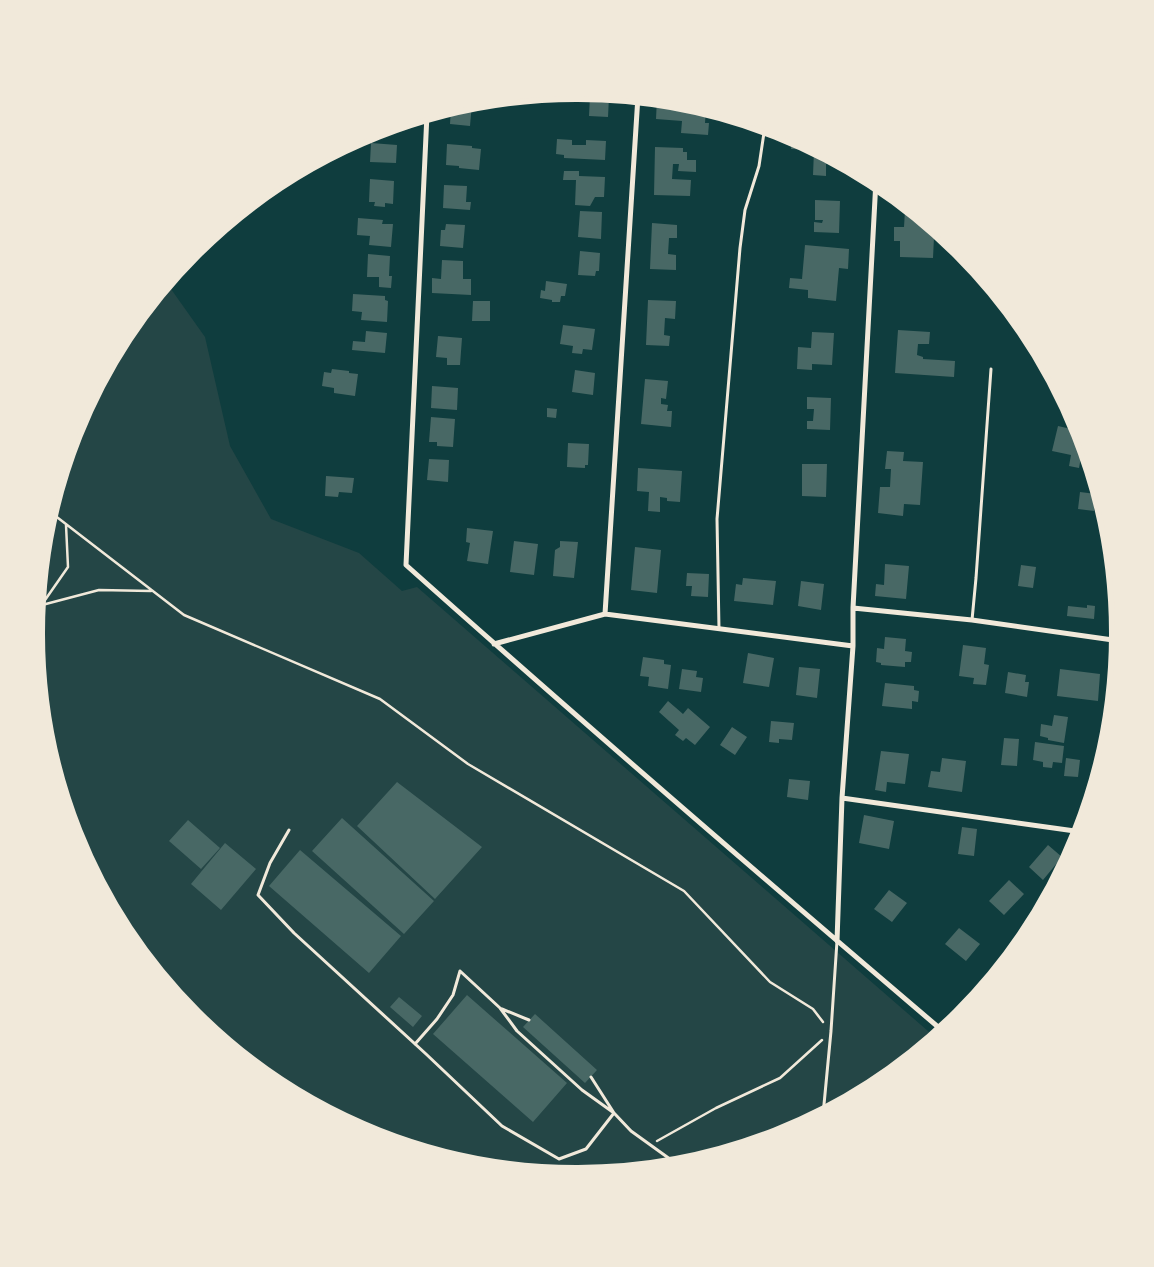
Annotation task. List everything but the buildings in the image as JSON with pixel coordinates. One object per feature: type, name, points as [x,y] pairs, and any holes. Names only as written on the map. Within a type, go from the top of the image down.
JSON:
[{"type":"street","points":[[605,614],[638,103]]},
{"type":"street","points":[[427,121],[406,565],[494,644],[938,1027]]},
{"type":"street","points":[[837,941],[842,798],[853,646],[853,608],[875,190]]},
{"type":"street","points":[[853,608],[972,620],[1112,640]]},
{"type":"street","points":[[494,644],[605,614],[853,646]]},
{"type":"street","points":[[842,798],[1074,831]]},
{"type":"lane","points":[[719,629],[717,519],[740,258],[745,210],[759,166],[764,133]]},
{"type":"lane","points":[[972,620],[991,369]]},
{"type":"lane","points":[[289,830],[270,863],[258,895],[294,933],[502,1126],[559,1159],[586,1149],[614,1113]]},
{"type":"lane","points":[[824,1107],[837,941]]},
{"type":"lane","points":[[415,1044],[453,995],[460,971],[500,1008],[517,1031],[582,1090],[614,1113],[631,1130],[672,1159]]},
{"type":"lane","points":[[500,1008],[529,1020]]},
{"type":"lane","points":[[591,1077],[614,1113]]},
{"type":"path","points":[[56,516],[184,615],[380,699],[468,764],[684,891],[770,982],[813,1009],[831,1031],[780,1078],[716,1108],[651,1145]]},
{"type":"path","points":[[44,602],[68,567],[66,524]]},
{"type":"path","points":[[44,605],[99,590],[153,591]]},
{"type":"shaded area","points":[[170,287],[205,337],[230,446],[271,519],[359,553],[402,591],[417,587],[931,1033],[902,1058],[844,1096],[813,1113],[749,1140],[681,1158],[612,1167],[577,1168],[542,1167],[473,1158],[405,1140],[341,1113],[310,1096],[252,1058],[225,1035],[175,986],[153,959],[114,901],[98,870],[83,838],[61,772],[47,703],[44,668],[42,634],[47,564],[61,495],[71,462],[83,429],[114,366],[153,308]]}]
